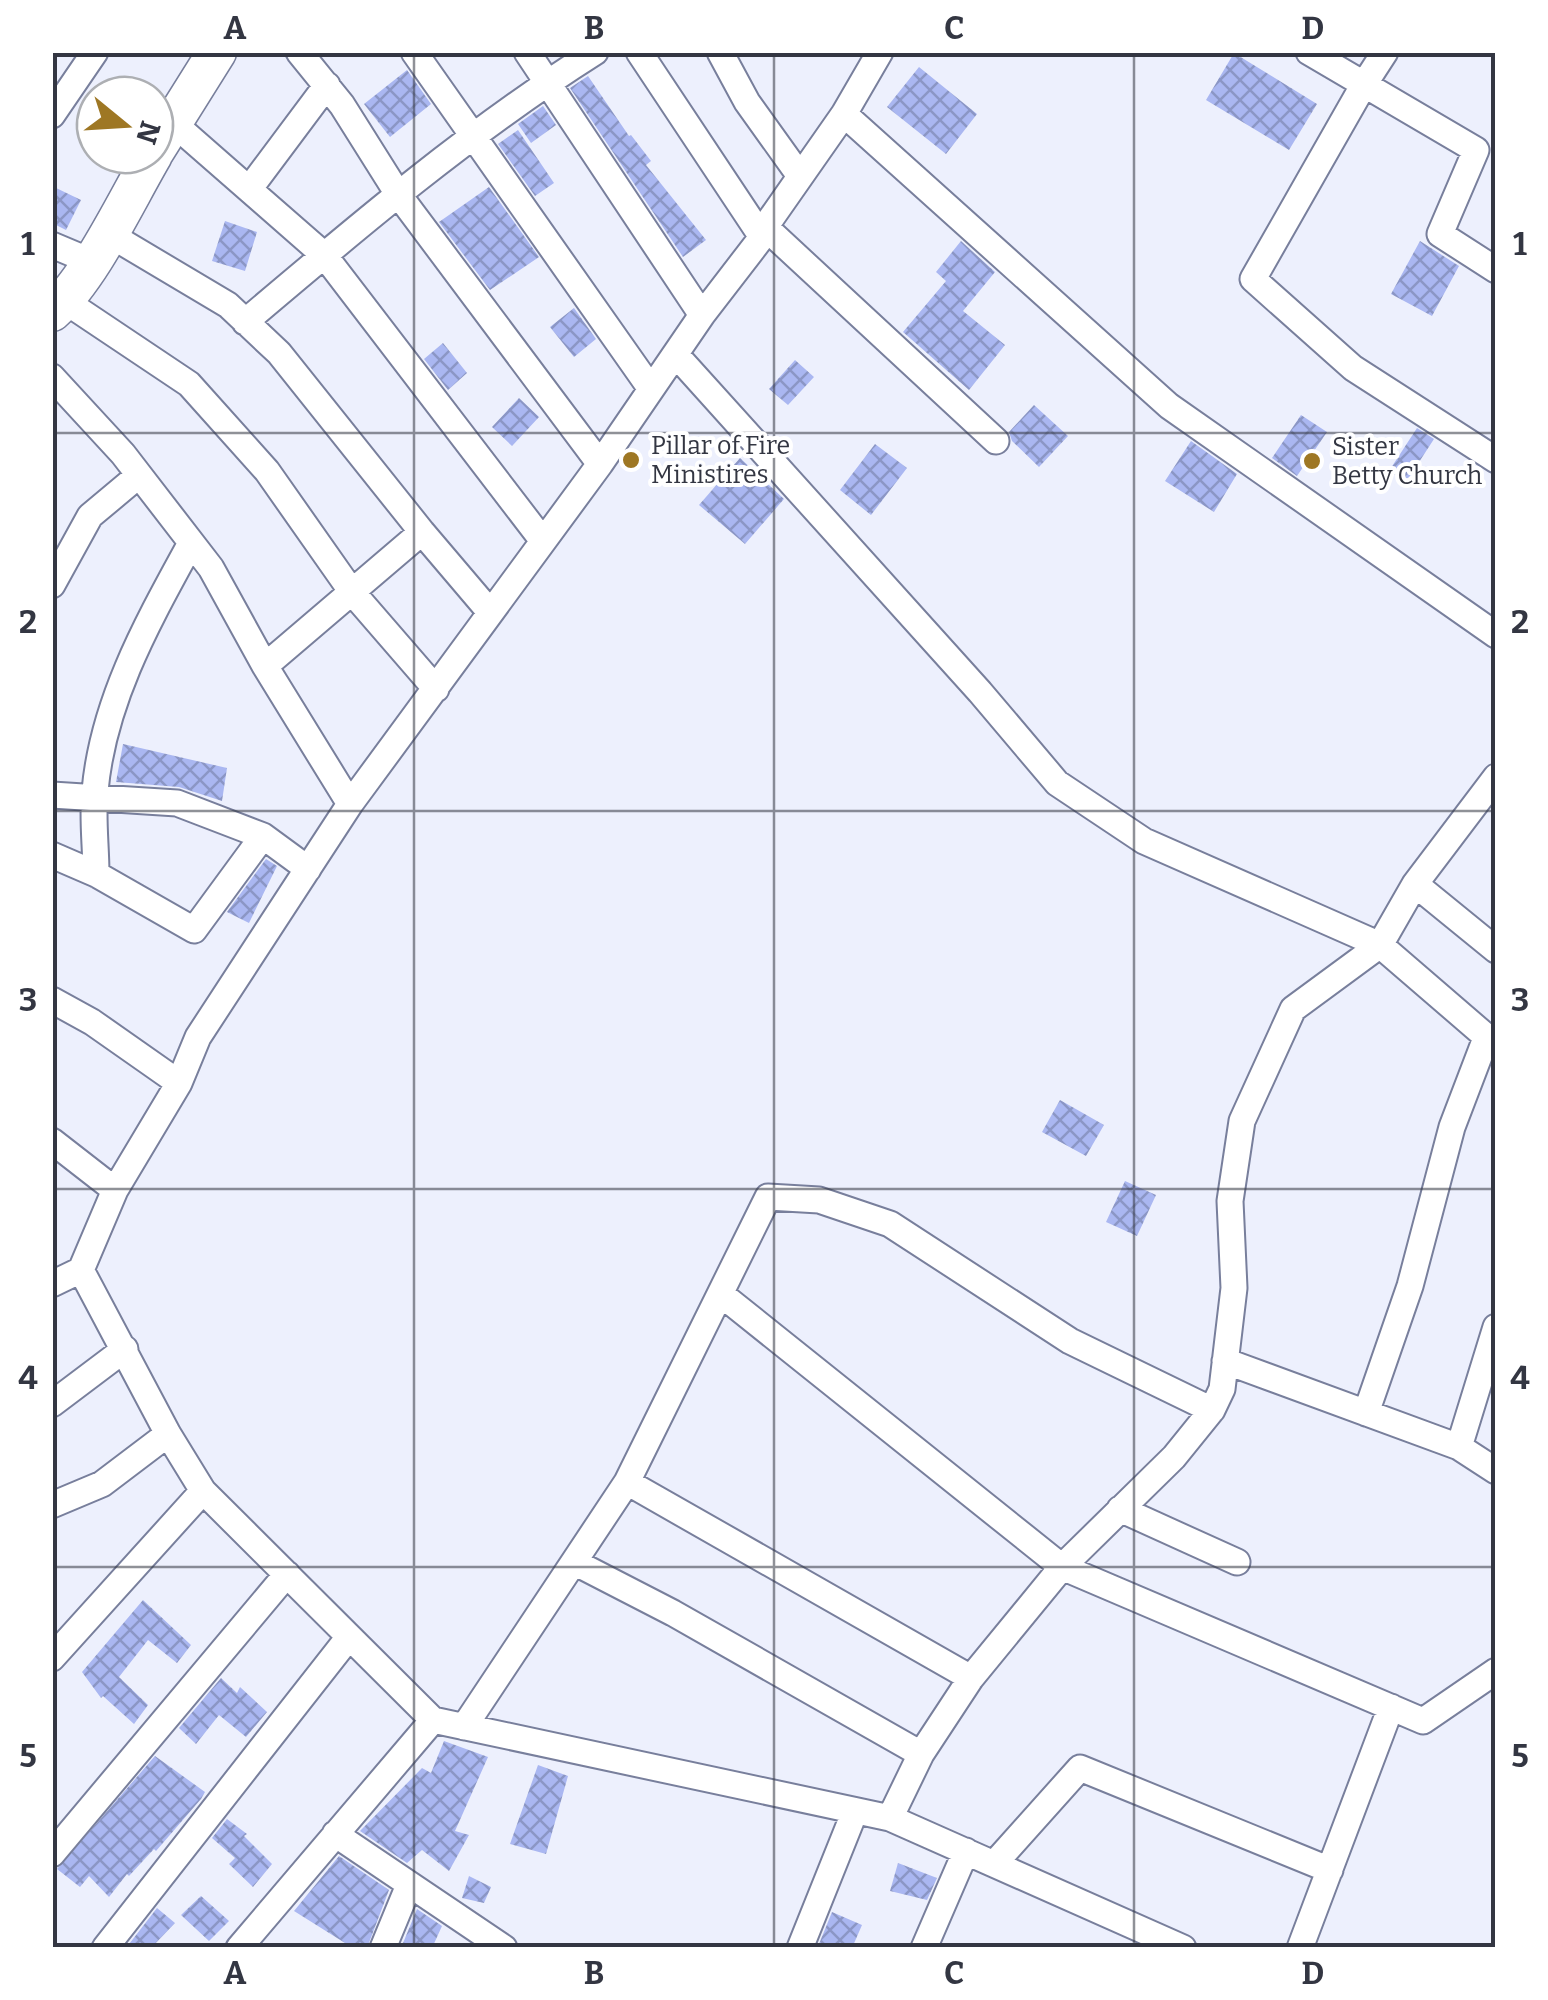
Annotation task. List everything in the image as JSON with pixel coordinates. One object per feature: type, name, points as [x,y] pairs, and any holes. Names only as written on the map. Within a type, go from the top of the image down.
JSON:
[{"type":"street","points":[[52,115],[95,52]]},
{"type":"street","points":[[175,119],[217,52]]},
{"type":"street","points":[[299,52],[327,85],[398,194],[600,464]]},
{"type":"street","points":[[414,52],[651,389]]},
{"type":"street","points":[[527,52],[702,315]]},
{"type":"street","points":[[245,322],[398,194],[594,52]]},
{"type":"street","points":[[639,52],[764,232],[996,441]]},
{"type":"street","points":[[720,52],[748,102],[800,176]]},
{"type":"street","points":[[52,1284],[82,1270],[115,1190],[179,1083],[198,1037],[350,804],[677,356],[844,114],[880,52]]},
{"type":"street","points":[[1309,52],[1476,150],[1440,234],[1496,270]]},
{"type":"street","points":[[1385,52],[1253,279],[1353,368],[1496,460]]},
{"type":"street","points":[[250,188],[327,85]]},
{"type":"street","points":[[844,114],[1168,406],[1496,635]]},
{"type":"street","points":[[175,150],[250,188],[324,255],[543,540]]},
{"type":"street","points":[[141,175],[59,306],[189,384],[267,472],[352,592],[436,689]]},
{"type":"street","points":[[52,245],[99,247],[228,306],[279,353],[490,612]]},
{"type":"street","points":[[677,356],[980,692],[1056,783],[1144,841],[1380,945],[1491,1042],[1452,1127],[1410,1286],[1366,1413]]},
{"type":"street","points":[[52,377],[139,475],[211,568],[265,666],[350,804]]},
{"type":"street","points":[[52,586],[90,516],[139,475]]},
{"type":"street","points":[[265,666],[422,532]]},
{"type":"street","points":[[96,874],[95,798],[109,716],[142,632],[191,542]]},
{"type":"street","points":[[890,1818],[921,1754],[971,1678],[1062,1567],[1174,1456],[1212,1410],[1222,1389],[1234,1288],[1230,1201],[1242,1121],[1293,1009],[1380,945],[1415,884],[1496,777]]},
{"type":"street","points":[[52,795],[177,803],[262,836],[308,868]]},
{"type":"street","points":[[52,855],[96,874],[194,930],[262,836]]},
{"type":"street","points":[[1415,884],[1496,950]]},
{"type":"street","points":[[52,1000],[92,1022],[179,1083]]},
{"type":"street","points":[[52,1141],[115,1190]]},
{"type":"street","points":[[464,1727],[627,1482],[768,1197],[820,1200],[890,1224],[1070,1341],[1212,1410]]},
{"type":"street","points":[[82,1270],[168,1434],[203,1491],[433,1720],[890,1818],[1183,1948]]},
{"type":"street","points":[[722,1296],[1062,1567],[1423,1721],[1496,1671]]},
{"type":"street","points":[[1459,1447],[1496,1327]]},
{"type":"street","points":[[52,1404],[124,1350]]},
{"type":"street","points":[[1225,1361],[1459,1447],[1496,1471]]},
{"type":"street","points":[[52,1505],[102,1484],[168,1434]]},
{"type":"street","points":[[627,1482],[971,1678]]},
{"type":"street","points":[[52,1658],[203,1491]]},
{"type":"street","points":[[1120,1509],[1236,1562]]},
{"type":"street","points":[[574,1562],[674,1612],[921,1754]]},
{"type":"street","points":[[52,1854],[286,1574]]},
{"type":"street","points":[[105,1948],[349,1637]]},
{"type":"street","points":[[1300,1948],[1391,1707]]},
{"type":"street","points":[[239,1948],[433,1720]]},
{"type":"street","points":[[994,1864],[1080,1768],[1330,1870]]},
{"type":"street","points":[[800,1948],[855,1810]]},
{"type":"street","points":[[335,1834],[496,1946]]},
{"type":"street","points":[[924,1948],[966,1852]]},
{"type":"street","points":[[382,1948],[410,1885]]},
{"type":"building","points":[[1234,53],[1317,104],[1289,150],[1206,100]]},
{"type":"building","points":[[919,67],[977,114],[946,154],[887,107]]},
{"type":"building","points":[[407,70],[431,104],[390,137],[364,104]]},
{"type":"building","points":[[588,76],[651,161],[646,165],[706,240],[683,257],[570,88]]},
{"type":"building","points":[[543,106],[556,125],[531,143],[518,124]]},
{"type":"building","points":[[518,130],[554,183],[535,196],[498,144]]},
{"type":"building","points":[[52,186],[81,200],[66,230],[52,223]]},
{"type":"building","points":[[489,187],[539,257],[490,290],[439,222]]},
{"type":"building","points":[[225,221],[257,232],[245,271],[212,261]]},
{"type":"building","points":[[961,241],[995,272],[963,311],[1005,345],[969,390],[903,332],[946,281],[936,272]]},
{"type":"building","points":[[1420,241],[1459,266],[1432,316],[1391,294]]},
{"type":"building","points":[[574,308],[596,339],[574,357],[550,327]]},
{"type":"building","points":[[443,343],[467,373],[448,390],[424,359]]},
{"type":"building","points":[[795,360],[814,377],[788,405],[769,389]]},
{"type":"building","points":[[519,398],[539,417],[512,446],[492,427]]},
{"type":"building","points":[[1034,405],[1068,436],[1039,467],[1012,441],[1009,432]]},
{"type":"building","points":[[1301,415],[1327,432],[1297,476],[1272,458]]},
{"type":"building","points":[[1417,428],[1434,439],[1406,482],[1389,471]]},
{"type":"building","points":[[1191,441],[1237,474],[1214,512],[1165,481]]},
{"type":"building","points":[[875,444],[907,468],[871,515],[840,490]]},
{"type":"building","points":[[740,458],[784,499],[745,544],[699,505]]},
{"type":"building","points":[[123,744],[227,768],[222,801],[179,787],[116,782]]},
{"type":"building","points":[[266,859],[277,866],[249,923],[227,912]]},
{"type":"building","points":[[1060,1100],[1104,1125],[1086,1156],[1042,1132]]},
{"type":"building","points":[[1125,1181],[1156,1195],[1137,1236],[1106,1222]]},
{"type":"building","points":[[143,1600],[191,1645],[177,1663],[148,1640],[119,1677],[148,1705],[134,1724],[101,1698],[82,1672]]},
{"type":"building","points":[[221,1678],[237,1693],[240,1687],[267,1712],[246,1737],[219,1715],[196,1744],[179,1728]]},
{"type":"building","points":[[444,1741],[488,1757],[455,1831],[469,1835],[449,1871],[422,1850],[407,1863],[360,1831],[422,1768],[431,1773]]},
{"type":"building","points":[[155,1756],[205,1792],[201,1799],[109,1897],[89,1876],[80,1887],[57,1869]]},
{"type":"building","points":[[538,1765],[568,1776],[546,1854],[510,1844]]},
{"type":"building","points":[[227,1819],[247,1834],[244,1836],[272,1864],[253,1887],[229,1864],[235,1858],[212,1838]]},
{"type":"building","points":[[339,1856],[389,1890],[367,1948],[353,1948],[294,1911]]},
{"type":"building","points":[[898,1863],[937,1878],[927,1900],[890,1891]]},
{"type":"building","points":[[469,1876],[491,1887],[484,1903],[462,1898]]},
{"type":"building","points":[[201,1896],[229,1921],[209,1941],[181,1915]]},
{"type":"building","points":[[157,1908],[175,1923],[151,1948],[126,1948]]},
{"type":"building","points":[[417,1909],[442,1926],[432,1948],[401,1948]]},
{"type":"building","points":[[832,1912],[862,1925],[852,1948],[819,1944]]},
{"type":"place","name":"Pillar of Fire Ministires","points":[[631,460]]},
{"type":"place","name":"Sister Betty Church","points":[[1312,461]]}]
